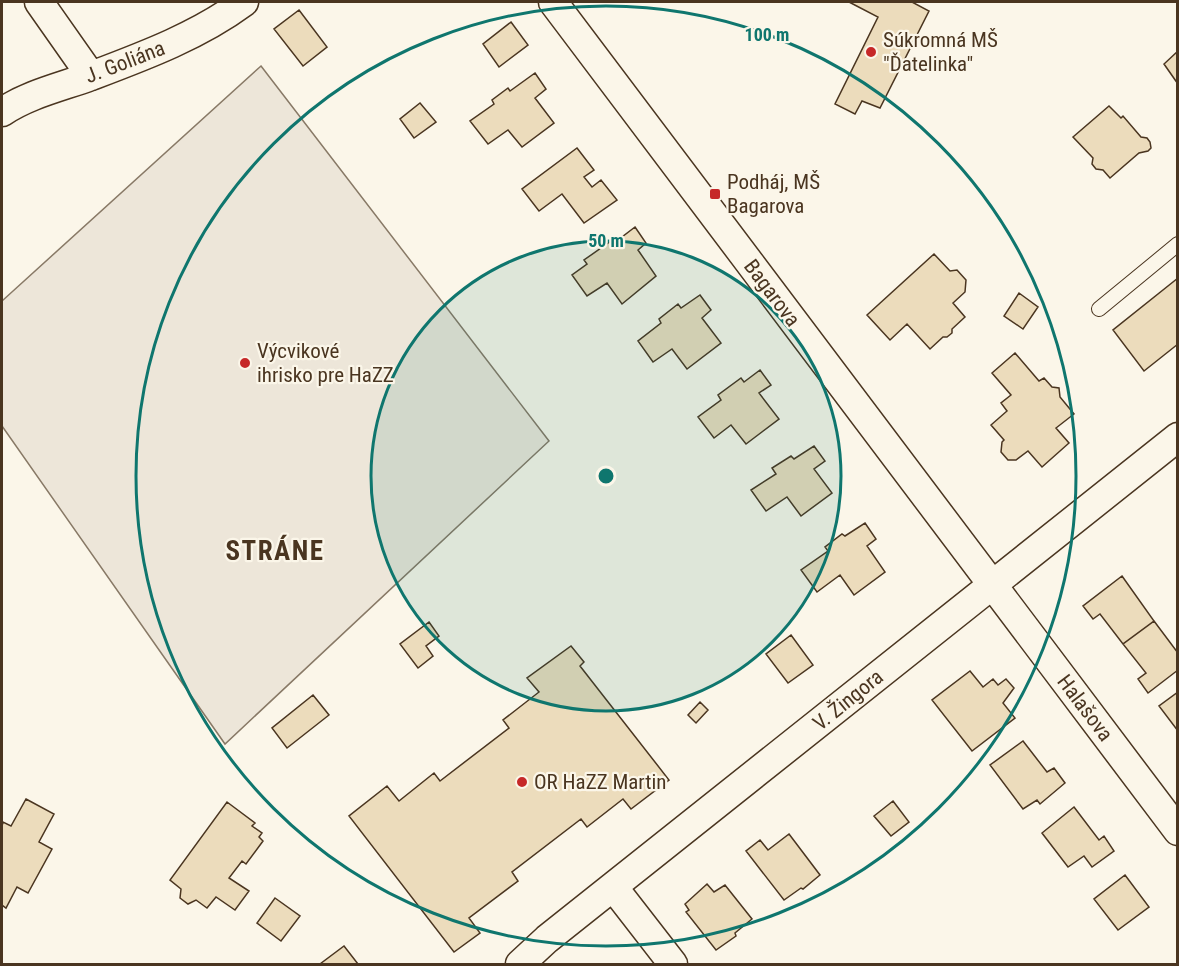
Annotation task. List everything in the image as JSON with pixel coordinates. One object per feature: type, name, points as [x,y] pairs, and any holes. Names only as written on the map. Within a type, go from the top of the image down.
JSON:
[{"type":"street","points":[[39,2],[91,76]]},
{"type":"street","name":"J. Goliána","points":[[2,112],[17,102],[168,46],[224,17],[244,2]]},
{"type":"street","name":"Bagarova","points":[[553,2],[992,585]]},
{"type":"street","name":"V. Žingora","points":[[520,964],[548,939],[1178,437]]},
{"type":"street","name":"Halašova","points":[[992,585],[1178,831]]},
{"type":"street","points":[[614,888],[673,964]]},
{"type":"lane","points":[[1099,309],[1175,250]]},
{"type":"shaded area","name":"Výcvikové ihrisko pre HaZZ","points":[[261,66],[549,441],[225,744],[2,426],[2,301]]},
{"type":"building","points":[[849,2],[912,2],[929,11],[880,108],[862,101],[855,114],[835,104],[878,17]]},
{"type":"building","points":[[299,10],[327,47],[303,66],[274,29]]},
{"type":"building","points":[[511,22],[528,45],[499,67],[483,44]]},
{"type":"building","points":[[1178,51],[1178,84],[1164,64]]},
{"type":"building","points":[[535,73],[546,89],[535,98],[554,123],[522,147],[508,130],[488,144],[470,121],[494,104],[492,100],[508,88],[510,91]]},
{"type":"building","points":[[420,103],[436,122],[414,138],[400,119]]},
{"type":"building","points":[[1109,106],[1121,118],[1123,116],[1141,137],[1147,138],[1151,148],[1139,153],[1110,178],[1103,170],[1096,169],[1092,164],[1093,158],[1073,137]]},
{"type":"building","points":[[577,148],[594,170],[584,177],[592,187],[601,180],[617,200],[584,223],[562,194],[539,211],[522,189]]},
{"type":"building","points":[[635,227],[646,243],[638,250],[656,276],[622,304],[607,283],[587,296],[572,275],[587,264],[584,260],[611,241],[614,243]]},
{"type":"building","points":[[934,254],[950,271],[957,270],[966,280],[965,292],[953,303],[965,317],[952,329],[952,333],[943,337],[930,349],[907,324],[890,340],[867,315]]},
{"type":"building","points":[[1178,278],[1178,344],[1144,371],[1113,330]]},
{"type":"building","points":[[1019,293],[1038,307],[1023,329],[1004,316]]},
{"type":"building","points":[[700,295],[711,310],[702,318],[721,343],[687,369],[672,349],[653,362],[638,341],[661,323],[659,319],[678,304],[681,308]]},
{"type":"building","points":[[1015,353],[1039,381],[1044,378],[1052,387],[1059,388],[1060,397],[1074,414],[1056,428],[1069,443],[1042,467],[1028,451],[1016,460],[1008,460],[1001,452],[1004,440],[991,425],[1007,411],[1001,403],[1011,395],[992,373]]},
{"type":"building","points":[[760,370],[771,385],[759,393],[779,419],[746,444],[731,425],[714,438],[698,417],[721,400],[718,395],[741,378],[744,382]]},
{"type":"building","points":[[814,446],[825,461],[814,469],[832,493],[801,516],[787,497],[766,511],[751,490],[776,474],[772,468],[791,456],[794,459]]},
{"type":"building","points":[[865,523],[876,539],[867,546],[885,572],[854,595],[840,575],[817,592],[801,570],[828,551],[825,547],[842,534],[845,536]]},
{"type":"building","points":[[1122,576],[1154,621],[1123,644],[1100,614],[1093,619],[1083,606]]},
{"type":"building","points":[[1154,621],[1178,653],[1178,670],[1148,693],[1138,679],[1146,673],[1123,644]]},
{"type":"building","points":[[429,622],[439,636],[426,646],[433,656],[418,668],[400,644]]},
{"type":"building","points":[[791,635],[813,665],[788,683],[766,654]]},
{"type":"building","points":[[571,646],[584,662],[580,666],[669,780],[631,809],[623,799],[587,827],[581,819],[512,872],[518,881],[469,918],[480,933],[454,952],[349,816],[387,786],[399,801],[434,773],[440,781],[509,728],[503,720],[539,692],[527,678]]},
{"type":"building","points":[[970,671],[983,687],[993,679],[998,685],[1006,679],[1014,688],[1003,703],[1015,718],[972,751],[932,700]]},
{"type":"building","points":[[1178,692],[1178,731],[1159,706]]},
{"type":"building","points":[[313,695],[329,715],[287,748],[272,728]]},
{"type":"building","points":[[700,702],[708,710],[696,723],[688,715]]},
{"type":"building","points":[[1023,741],[1047,772],[1054,768],[1065,783],[1040,804],[1037,800],[1023,809],[990,765]]},
{"type":"building","points":[[26,799],[54,814],[39,842],[52,849],[28,893],[17,887],[6,908],[2,905],[2,826],[3,822],[11,826]]},
{"type":"building","points":[[893,801],[909,822],[891,836],[874,816]]},
{"type":"building","points":[[227,802],[255,823],[252,826],[262,833],[259,837],[263,841],[246,864],[242,861],[229,878],[249,891],[235,910],[216,897],[207,908],[196,900],[188,904],[180,898],[181,889],[170,880]]},
{"type":"building","points":[[1074,807],[1099,840],[1104,836],[1114,851],[1092,867],[1084,856],[1068,867],[1042,833]]},
{"type":"building","points":[[789,834],[820,875],[803,889],[801,888],[784,900],[746,851],[760,840],[768,850]]},
{"type":"building","points":[[1125,875],[1149,907],[1118,930],[1094,899]]},
{"type":"building","points":[[707,884],[714,892],[725,885],[752,919],[735,933],[736,936],[716,950],[686,912],[689,910],[685,904]]},
{"type":"building","points":[[275,898],[300,916],[281,941],[257,923]]},
{"type":"building","points":[[344,946],[358,964],[320,964]]},
{"type":"place","name":"Súkromná MŠ \"Ďatelinka\"","points":[[871,52]]},
{"type":"place","name":"Podháj, MŠ Bagarova","points":[[715,194]]},
{"type":"place","name":"Výcvikové ihrisko pre HaZZ","points":[[245,363]]},
{"type":"place","name":"OR HaZZ Martin","points":[[522,782]]},
{"type":"district","name":"STRÁNE","points":[[275,551]]}]
